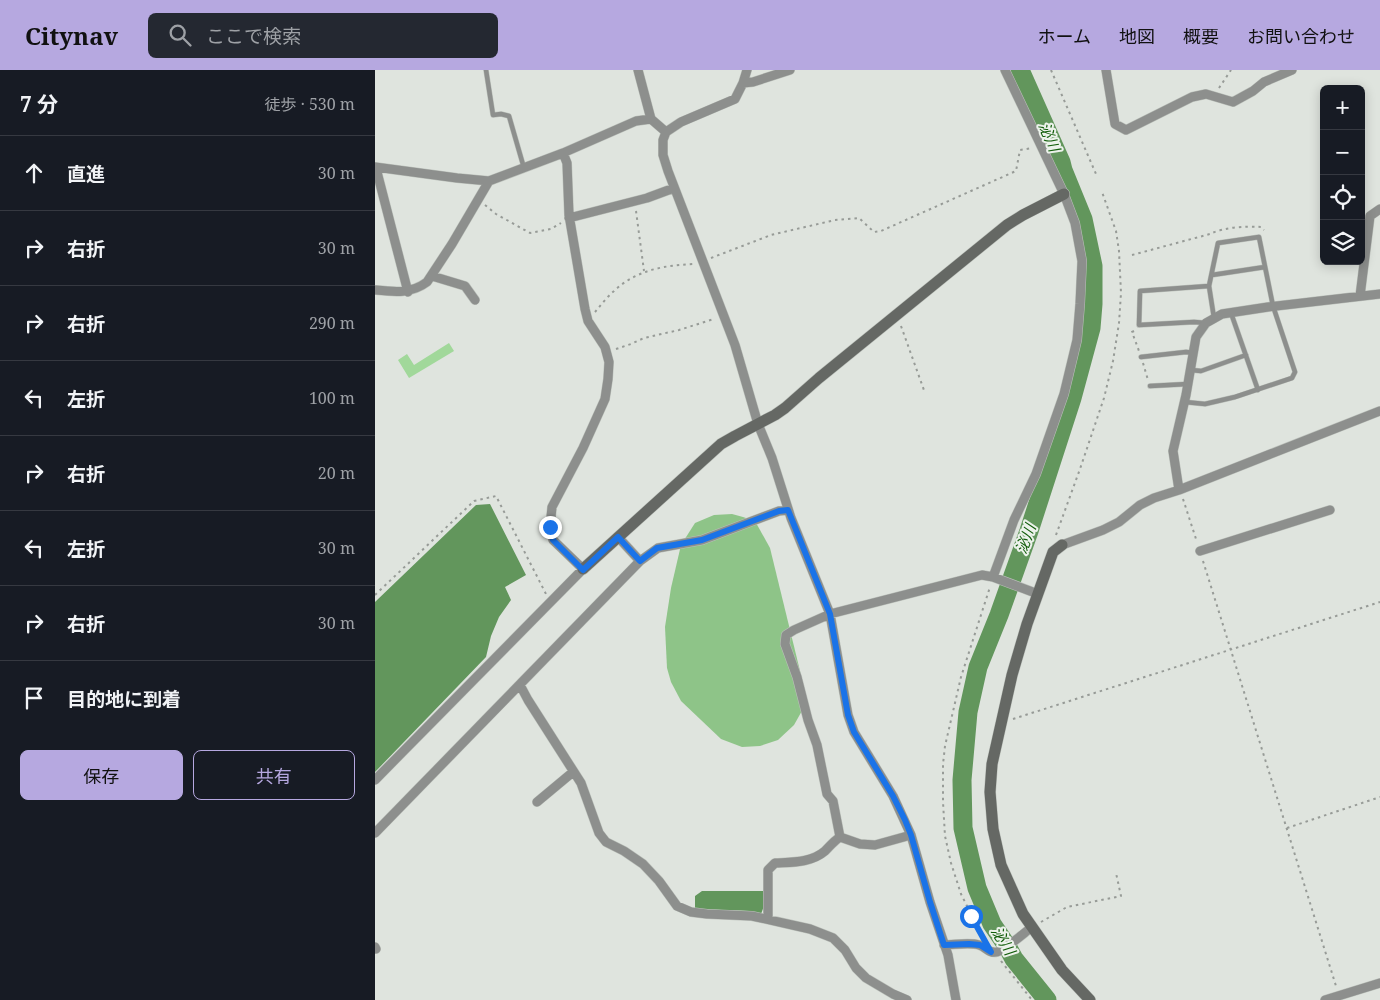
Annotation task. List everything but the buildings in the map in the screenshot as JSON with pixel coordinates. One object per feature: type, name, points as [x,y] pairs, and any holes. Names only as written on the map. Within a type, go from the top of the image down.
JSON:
[{"type":"street","points":[[638,70],[651,120],[666,132]]},
{"type":"street","points":[[747,70],[735,99],[681,122],[666,132],[663,140],[663,155],[735,345],[757,424],[772,458],[788,510],[830,614],[848,715],[854,732],[893,796],[911,835],[947,955],[956,1000]]},
{"type":"street","points":[[743,83],[753,82],[790,70]]},
{"type":"street","points":[[996,579],[1014,520],[1041,462],[1063,394],[1077,340],[1082,261],[1075,223],[1005,70]]},
{"type":"street","points":[[1106,70],[1115,124],[1126,130],[1192,97],[1206,94],[1233,102],[1253,91],[1264,82],[1292,70]]},
{"type":"street","points":[[408,292],[376,168],[489,181],[563,153],[636,121],[651,120]]},
{"type":"street","points":[[563,153],[567,163],[569,218],[588,321],[605,347],[609,362],[605,399],[583,448],[552,507],[550,527],[553,540],[583,570]]},
{"type":"street","points":[[375,290],[408,292],[427,282],[489,181]]},
{"type":"street","points":[[569,218],[647,198],[674,188]]},
{"type":"street","points":[[375,780],[550,602],[618,537],[721,444],[785,408],[1007,225],[1063,194]]},
{"type":"street","points":[[1360,296],[1370,216],[1380,209]]},
{"type":"street","points":[[432,276],[465,286],[475,300]]},
{"type":"street","points":[[1179,490],[1173,451],[1185,402],[1196,337],[1206,323],[1222,314],[1273,306],[1380,294]]},
{"type":"street","points":[[1090,1000],[1062,970],[1023,914],[1001,865],[993,828],[989,792],[992,764],[1012,675],[1034,593],[1058,549],[1119,522],[1140,504],[1380,411]]},
{"type":"street","points":[[375,833],[640,561],[657,548],[702,540],[779,511],[788,510]]},
{"type":"street","points":[[1200,551],[1330,510]]},
{"type":"street","points":[[618,537],[640,561]]},
{"type":"street","points":[[840,837],[833,801],[827,794],[817,745],[808,720],[797,676],[785,644],[786,635],[830,614],[982,575],[1034,593]]},
{"type":"street","points":[[520,685],[581,783],[599,833],[606,842],[643,864],[659,881],[677,906],[691,912],[751,916],[767,919],[810,929],[833,938],[845,950],[856,968],[866,978],[907,1000]]},
{"type":"street","points":[[537,802],[573,772]]},
{"type":"street","points":[[840,837],[860,844],[875,845],[911,835]]},
{"type":"street","points":[[767,919],[768,870],[775,863],[798,862],[814,858],[824,852],[840,837]]},
{"type":"street","points":[[944,945],[980,945],[994,952],[1032,927]]},
{"type":"street","points":[[1325,1000],[1380,983]]},
{"type":"lane","points":[[486,70],[493,115],[509,116],[524,168]]},
{"type":"lane","points":[[1185,402],[1205,404],[1235,398],[1291,378],[1295,372],[1273,306],[1259,237],[1218,243],[1209,286],[1214,318]]},
{"type":"lane","points":[[1211,275],[1265,267]]},
{"type":"lane","points":[[1206,323],[1139,325],[1140,291],[1209,286]]},
{"type":"lane","points":[[1231,313],[1258,390]]},
{"type":"lane","points":[[1141,357],[1186,352],[1194,353]]},
{"type":"lane","points":[[1191,370],[1201,371],[1246,356]]},
{"type":"lane","points":[[1150,386],[1188,384]]},
{"type":"path","points":[[1051,70],[1096,174]]},
{"type":"path","points":[[1213,97],[1231,70]]},
{"type":"path","points":[[588,321],[612,292],[625,281],[651,269],[697,264],[771,235],[835,220],[859,218],[874,232],[881,231],[1016,171],[1020,150],[1040,146]]},
{"type":"path","points":[[1058,549],[1054,540],[1107,389],[1119,323],[1121,293],[1119,251],[1116,231],[1102,192]]},
{"type":"path","points":[[478,200],[496,214],[530,233],[551,228],[569,218]]},
{"type":"path","points":[[633,202],[638,217],[644,272]]},
{"type":"path","points":[[897,315],[925,393]]},
{"type":"path","points":[[606,351],[644,338],[679,330],[724,316]]},
{"type":"path","points":[[1179,490],[1185,502],[1339,995]]},
{"type":"path","points":[[375,595],[474,501],[496,496],[550,602]]},
{"type":"path","points":[[996,579],[961,677],[945,746],[943,764],[945,836],[961,894],[994,952],[1032,1000]]},
{"type":"path","points":[[1001,723],[1380,602]]},
{"type":"path","points":[[1287,828],[1380,797]]},
{"type":"path","points":[[1032,927],[1067,907],[1121,896],[1116,873]]},
{"type":"shaded area","points":[[490,504],[526,575],[505,587],[511,600],[499,617],[491,636],[486,657],[375,772],[375,602],[476,505]]},
{"type":"shaded area","points":[[732,514],[755,521],[770,548],[801,675],[803,709],[794,725],[778,740],[760,746],[742,747],[721,739],[681,701],[671,682],[667,668],[665,627],[671,588],[681,545],[695,523],[714,515]]},
{"type":"shaded area","points":[[702,891],[764,891],[764,906],[761,914],[749,911],[695,909],[695,896]]},
{"type":"waterway","name":"泌川","points":[[1020,70],[1061,162],[1083,219],[1093,266],[1093,304],[1091,328],[1072,398],[1029,531],[978,667],[968,712],[962,780],[963,828],[977,888],[992,924],[1014,959],[1047,1000]]},
{"type":"route","points":[[550,527],[553,540],[583,570],[618,537],[640,561],[657,548],[702,540],[779,511],[788,510],[830,614],[848,715],[854,732],[893,796],[905,820],[944,945],[980,945],[991,952],[971,916]]}]
